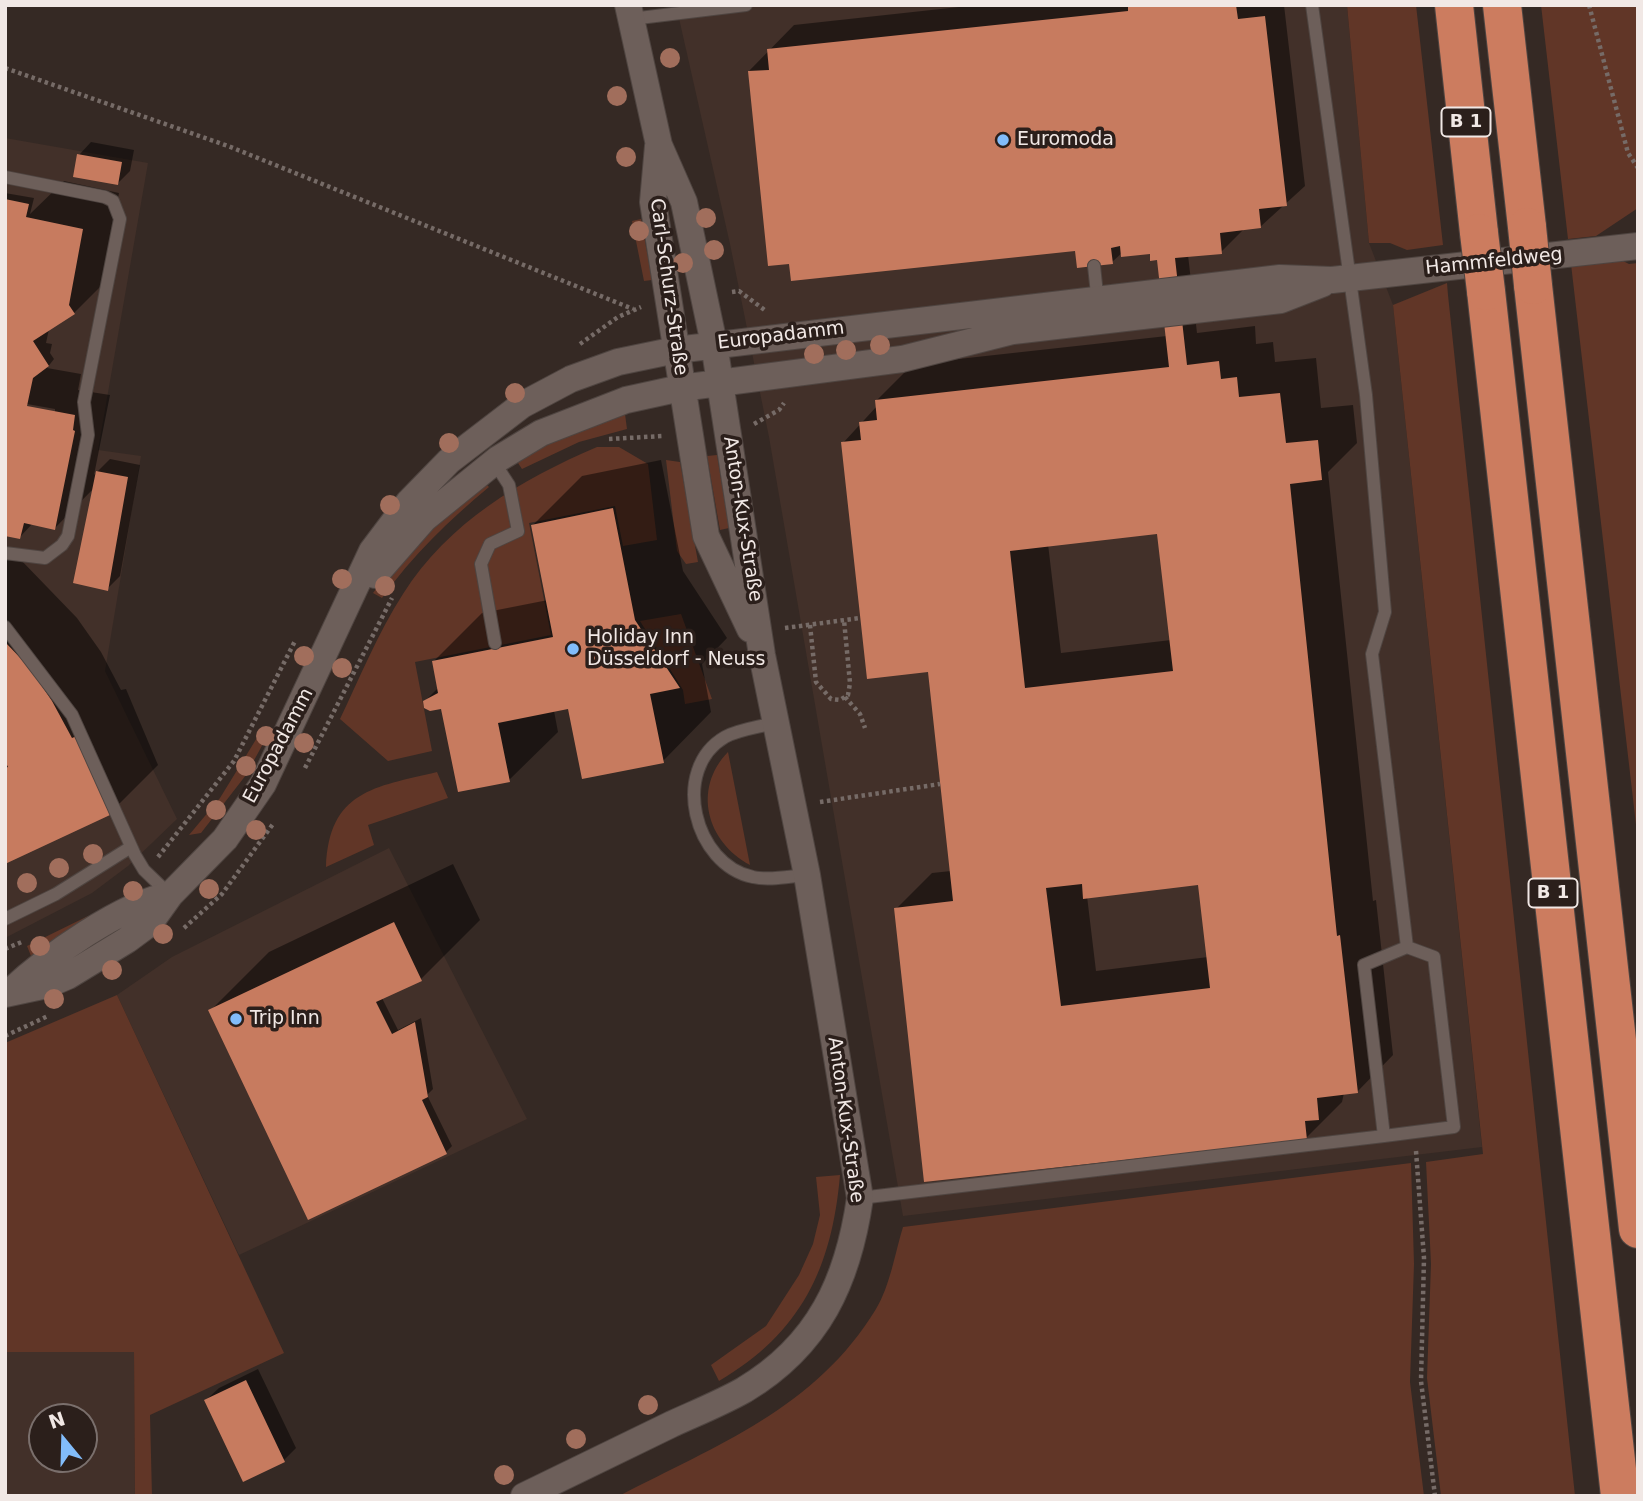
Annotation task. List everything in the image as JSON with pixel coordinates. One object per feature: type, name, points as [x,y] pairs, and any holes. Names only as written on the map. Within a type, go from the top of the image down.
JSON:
[{"type":"highway","name":"B 1","points":[[1454,5],[1620,1496]]},
{"type":"highway","name":"B 1","points":[[1502,5],[1638,1229]]},
{"type":"street","name":"Carl-Schurz-Straße","points":[[630,12],[659,145],[684,202],[721,383]]},
{"type":"street","name":"Carl-Schurz-Straße","points":[[659,145],[653,202],[681,388]]},
{"type":"street","name":"Hammfeldweg","points":[[1342,279],[1638,246]]},
{"type":"street","name":"Europadamm","points":[[342,618],[424,519],[494,462],[541,433],[626,400],[681,388],[902,359],[1099,310],[1280,278],[1342,279]]},
{"type":"street","name":"Europadamm","points":[[7,993],[47,985],[68,976],[150,923],[170,895],[225,839],[263,784],[372,551],[410,502],[474,440],[522,405],[571,379],[618,362],[676,350],[714,344],[1099,310]]},
{"type":"street","name":"Anton-Kux-Straße","points":[[524,1496],[744,1390],[786,1359],[815,1325],[838,1287],[853,1245],[860,1198],[807,875],[760,644],[721,383]]},
{"type":"street","name":"Anton-Kux-Straße","points":[[681,388],[706,536],[760,644]]},
{"type":"lane","points":[[630,12],[746,5]]},
{"type":"lane","points":[[1312,5],[1342,279],[1366,395],[1385,612],[1372,653],[1407,947]]},
{"type":"lane","points":[[5,177],[105,197],[113,201],[120,219],[84,402],[88,435],[68,536],[62,545],[45,558],[5,553]]},
{"type":"lane","points":[[1094,266],[1099,310]]},
{"type":"lane","points":[[494,462],[509,485],[518,531],[491,544],[481,564],[495,643]]},
{"type":"lane","points":[[5,627],[13,633],[72,715],[131,847],[144,870],[170,895]]},
{"type":"lane","points":[[777,722],[725,737],[713,748],[696,780],[695,817],[711,848],[734,869],[754,877],[807,875]]},
{"type":"lane","points":[[5,919],[56,894],[131,847]]},
{"type":"lane","points":[[860,1198],[1384,1136],[1454,1127],[1434,957],[1407,947],[1364,965],[1384,1136]]},
{"type":"path","points":[[1589,5],[1628,153],[1638,168]]},
{"type":"path","points":[[5,68],[228,146],[634,309]]},
{"type":"path","points":[[599,441],[632,436],[688,436]]},
{"type":"path","points":[[303,773],[394,595]]},
{"type":"path","points":[[760,644],[810,625],[860,618]]},
{"type":"path","points":[[844,620],[850,683],[845,697]]},
{"type":"path","points":[[810,625],[816,682],[831,699],[845,697]]},
{"type":"path","points":[[845,697],[860,714],[865,728]]},
{"type":"path","points":[[793,806],[940,784]]},
{"type":"path","points":[[173,937],[222,894],[277,819]]},
{"type":"path","points":[[5,1036],[51,1015]]},
{"type":"path","points":[[1415,1132],[1424,1258],[1421,1381],[1435,1496]]},
{"type":"shaded area","points":[[676,5],[1347,5],[1369,243],[1393,305],[1482,1147],[903,1216],[769,437],[730,244]]},
{"type":"shaded area","points":[[1347,5],[1416,5],[1443,245],[1407,250],[1390,243],[1369,243]]},
{"type":"shaded area","points":[[1541,5],[1638,5],[1638,208],[1596,236],[1568,239]]},
{"type":"shaded area","points":[[5,138],[148,163],[98,450],[141,456],[105,671],[177,819],[128,866],[92,893],[5,938]]},
{"type":"shaded area","points":[[641,219],[652,280],[644,281],[632,221]]},
{"type":"shaded area","points":[[1617,258],[1629,264],[1638,263],[1638,842],[1571,264]]},
{"type":"shaded area","points":[[1447,283],[1575,1496],[1441,1496],[1427,1378],[1431,1264],[1426,1162],[1483,1154],[1393,305]]},
{"type":"shaded area","points":[[625,414],[627,429],[579,442],[522,469],[516,460],[545,444]]},
{"type":"shaded area","points":[[597,447],[619,447],[648,464],[657,540],[623,546],[615,506],[529,523],[551,635],[415,662],[432,751],[388,761],[340,719],[377,640],[403,594],[421,568],[442,545],[488,506],[541,474]]},
{"type":"shaded area","points":[[717,455],[729,528],[720,530],[707,456]]},
{"type":"shaded area","points":[[666,460],[680,462],[698,562],[686,564],[677,551]]},
{"type":"shaded area","points":[[482,480],[489,487],[432,539],[382,598],[373,593],[401,556]]},
{"type":"shaded area","points":[[681,614],[712,699],[685,704],[683,690],[640,621]]},
{"type":"shaded area","points":[[263,728],[270,731],[246,775],[201,833],[189,835],[220,798]]},
{"type":"shaded area","points":[[728,752],[750,865],[723,843],[709,814],[710,782]]},
{"type":"shaded area","points":[[437,772],[448,798],[368,825],[374,845],[326,867],[329,842],[336,822],[346,807],[375,789]]},
{"type":"shaded area","points":[[389,848],[527,1119],[239,1255],[117,995],[172,957]]},
{"type":"shaded area","points":[[88,916],[93,925],[31,956],[27,946]]},
{"type":"shaded area","points":[[117,995],[284,1353],[150,1415],[152,1496],[135,1496],[134,1352],[5,1352],[5,1043]]},
{"type":"shaded area","points":[[1411,1163],[1414,1264],[1410,1382],[1424,1496],[619,1496],[728,1441],[794,1398],[824,1373],[852,1343],[881,1300],[903,1227]]},
{"type":"shaded area","points":[[840,1175],[829,1240],[807,1295],[771,1342],[719,1381],[711,1365],[766,1326],[799,1275],[813,1244],[820,1215],[816,1177]]},
{"type":"shaded area","points":[[5,1352],[134,1352],[135,1496],[5,1496]]},
{"type":"building","points":[[1128,5],[1236,5],[1238,19],[1265,16],[1287,206],[1259,209],[1261,228],[1220,233],[1222,254],[1175,258],[1187,365],[1219,361],[1221,379],[1237,377],[1239,397],[1280,393],[1286,443],[1318,440],[1322,480],[1290,484],[1337,936],[1340,935],[1358,1093],[1317,1098],[1319,1120],[1305,1121],[1307,1140],[924,1182],[894,908],[953,901],[928,672],[867,679],[841,442],[861,440],[859,422],[877,420],[875,400],[1169,367],[1157,260],[1150,261],[1150,254],[1121,257],[1120,246],[1111,248],[1113,264],[1077,268],[1075,251],[791,281],[789,264],[768,266],[748,71],[769,70],[767,49],[1128,11]],"holes":[[[1157,534],[1173,671],[1025,688],[1010,551]],[[1082,884],[1083,899],[1198,885],[1210,988],[1061,1006],[1046,888]]]},
{"type":"building","points":[[77,154],[122,162],[118,185],[73,177]]},
{"type":"building","points":[[5,199],[29,204],[26,217],[83,229],[69,305],[75,314],[33,341],[49,366],[33,378],[27,406],[75,415],[75,431],[55,530],[24,523],[20,539],[5,536]]},
{"type":"building","points":[[96,471],[128,477],[108,591],[73,583]]},
{"type":"building","name":"Holiday Inn Düsseldorf - Neuss","points":[[613,508],[635,620],[680,688],[650,694],[664,763],[582,779],[568,709],[498,723],[510,782],[458,792],[441,709],[430,711],[424,708],[423,701],[438,693],[432,661],[553,637],[531,525]]},
{"type":"building","points":[[5,642],[29,667],[72,738],[77,736],[110,815],[5,864],[5,768],[8,767],[5,761]]},
{"type":"building","points":[[394,922],[422,981],[376,1002],[392,1034],[415,1022],[428,1097],[422,1100],[447,1154],[308,1220],[208,1010]]},
{"type":"building","points":[[246,1380],[285,1462],[243,1482],[204,1400]]},
{"type":"place","name":"Euromoda","points":[[1003,140]]},
{"type":"place","name":"Holiday Inn Düsseldorf - Neuss","points":[[573,649]]},
{"type":"place","name":"Trip Inn","points":[[236,1019]]}]
